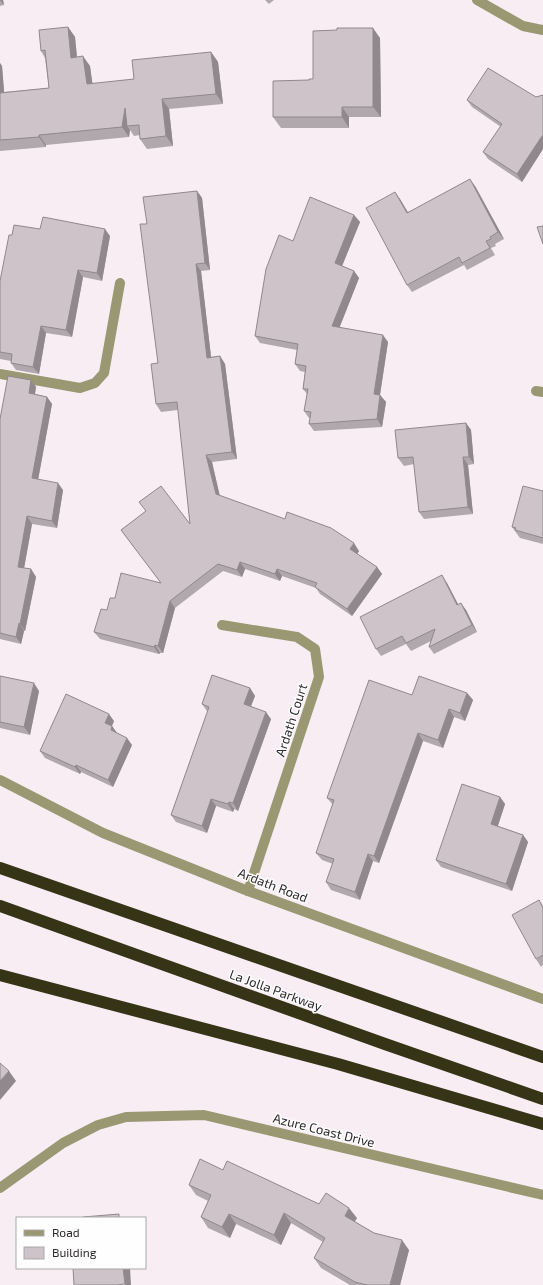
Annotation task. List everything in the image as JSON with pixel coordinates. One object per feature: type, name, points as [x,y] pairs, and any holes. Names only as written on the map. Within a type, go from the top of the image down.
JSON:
[{"type":"highway","name":"La Jolla Parkway","points":[[0,868],[543,1057]]},
{"type":"highway","name":"La Jolla Parkway","points":[[0,906],[543,1099]]},
{"type":"highway","points":[[0,975],[338,1064],[543,1124]]},
{"type":"street","points":[[477,0],[523,26],[543,30]]},
{"type":"street","points":[[0,374],[80,388],[94,383],[104,373],[120,283]]},
{"type":"street","name":"Ardath Court","points":[[222,625],[297,638],[315,649],[319,677],[248,891]]},
{"type":"street","name":"Ardath Road","points":[[0,780],[103,832],[248,891],[543,999]]},
{"type":"street","name":"Azure Coast Drive","points":[[0,1188],[63,1143],[98,1125],[126,1117],[204,1115],[543,1195]]},
{"type":"building","points":[[68,27],[71,58],[83,56],[87,84],[134,79],[132,60],[211,52],[216,94],[162,99],[166,136],[140,139],[139,125],[127,126],[125,108],[122,127],[0,140],[0,93],[49,88],[45,50],[41,51],[39,30]]},
{"type":"building","points":[[337,28],[373,28],[373,107],[342,107],[342,117],[273,117],[273,81],[313,79],[313,31],[337,30]]},
{"type":"building","points":[[488,68],[536,97],[543,95],[543,136],[517,174],[483,152],[502,124],[467,100]]},
{"type":"building","points":[[470,179],[498,232],[490,237],[491,239],[486,241],[490,248],[462,263],[459,257],[407,285],[366,208],[395,192],[407,213]]},
{"type":"building","points":[[197,191],[205,263],[196,264],[207,358],[220,356],[232,452],[206,455],[216,494],[285,519],[287,512],[331,528],[354,543],[350,549],[377,567],[347,609],[315,587],[317,583],[277,569],[275,574],[240,562],[237,570],[218,564],[170,601],[158,646],[155,645],[154,647],[94,632],[101,609],[107,610],[110,598],[115,598],[121,573],[161,583],[121,530],[146,511],[139,502],[161,486],[190,524],[177,402],[156,404],[151,364],[158,363],[140,224],[147,224],[143,197]]},
{"type":"building","points":[[310,197],[354,215],[335,263],[354,271],[332,326],[383,335],[374,394],[380,395],[377,419],[309,424],[311,412],[304,411],[308,389],[303,389],[306,366],[295,364],[298,344],[255,336],[266,269],[279,235],[293,241]]},
{"type":"building","points":[[43,217],[105,229],[97,273],[78,270],[66,330],[41,326],[33,367],[11,363],[12,354],[0,352],[0,281],[9,235],[12,235],[14,225],[40,229]]},
{"type":"building","points":[[543,226],[543,244],[537,227]]},
{"type":"building","points":[[8,376],[31,380],[29,393],[47,397],[32,478],[58,483],[52,521],[27,516],[18,567],[31,569],[16,637],[0,633],[0,419]]},
{"type":"building","points":[[466,423],[469,457],[463,457],[468,507],[419,512],[413,457],[398,458],[395,430]]},
{"type":"building","points":[[523,486],[543,491],[543,538],[515,530],[516,528],[512,527]]},
{"type":"building","points":[[442,575],[457,605],[461,603],[472,625],[429,647],[435,629],[406,643],[402,636],[376,649],[360,617]]},
{"type":"building","points":[[212,675],[250,688],[244,704],[266,712],[233,803],[229,802],[228,804],[211,799],[202,826],[171,815],[209,707],[202,704]]},
{"type":"building","points":[[0,676],[34,683],[24,727],[0,722]]},
{"type":"building","points":[[419,676],[467,693],[460,713],[449,709],[438,740],[418,733],[374,856],[368,854],[355,892],[326,882],[334,859],[316,853],[334,800],[327,798],[369,680],[412,695]]},
{"type":"building","points":[[66,694],[109,714],[105,723],[112,726],[111,730],[127,738],[108,780],[76,765],[75,767],[40,751]]},
{"type":"building","points":[[462,784],[500,797],[491,824],[523,835],[506,884],[436,860]]},
{"type":"building","points":[[539,900],[543,908],[543,955],[536,959],[512,915]]},
{"type":"building","points":[[0,1063],[9,1071],[0,1081]]},
{"type":"building","points":[[200,1159],[223,1170],[227,1161],[319,1204],[326,1193],[349,1208],[345,1216],[374,1233],[402,1240],[390,1285],[367,1285],[355,1282],[314,1258],[325,1238],[284,1213],[274,1235],[229,1214],[222,1227],[201,1217],[211,1195],[189,1185]]},
{"type":"building","points":[[119,1214],[119,1217],[83,1217]]},
{"type":"building","points":[[73,1269],[123,1269],[125,1284],[74,1285]]}]
